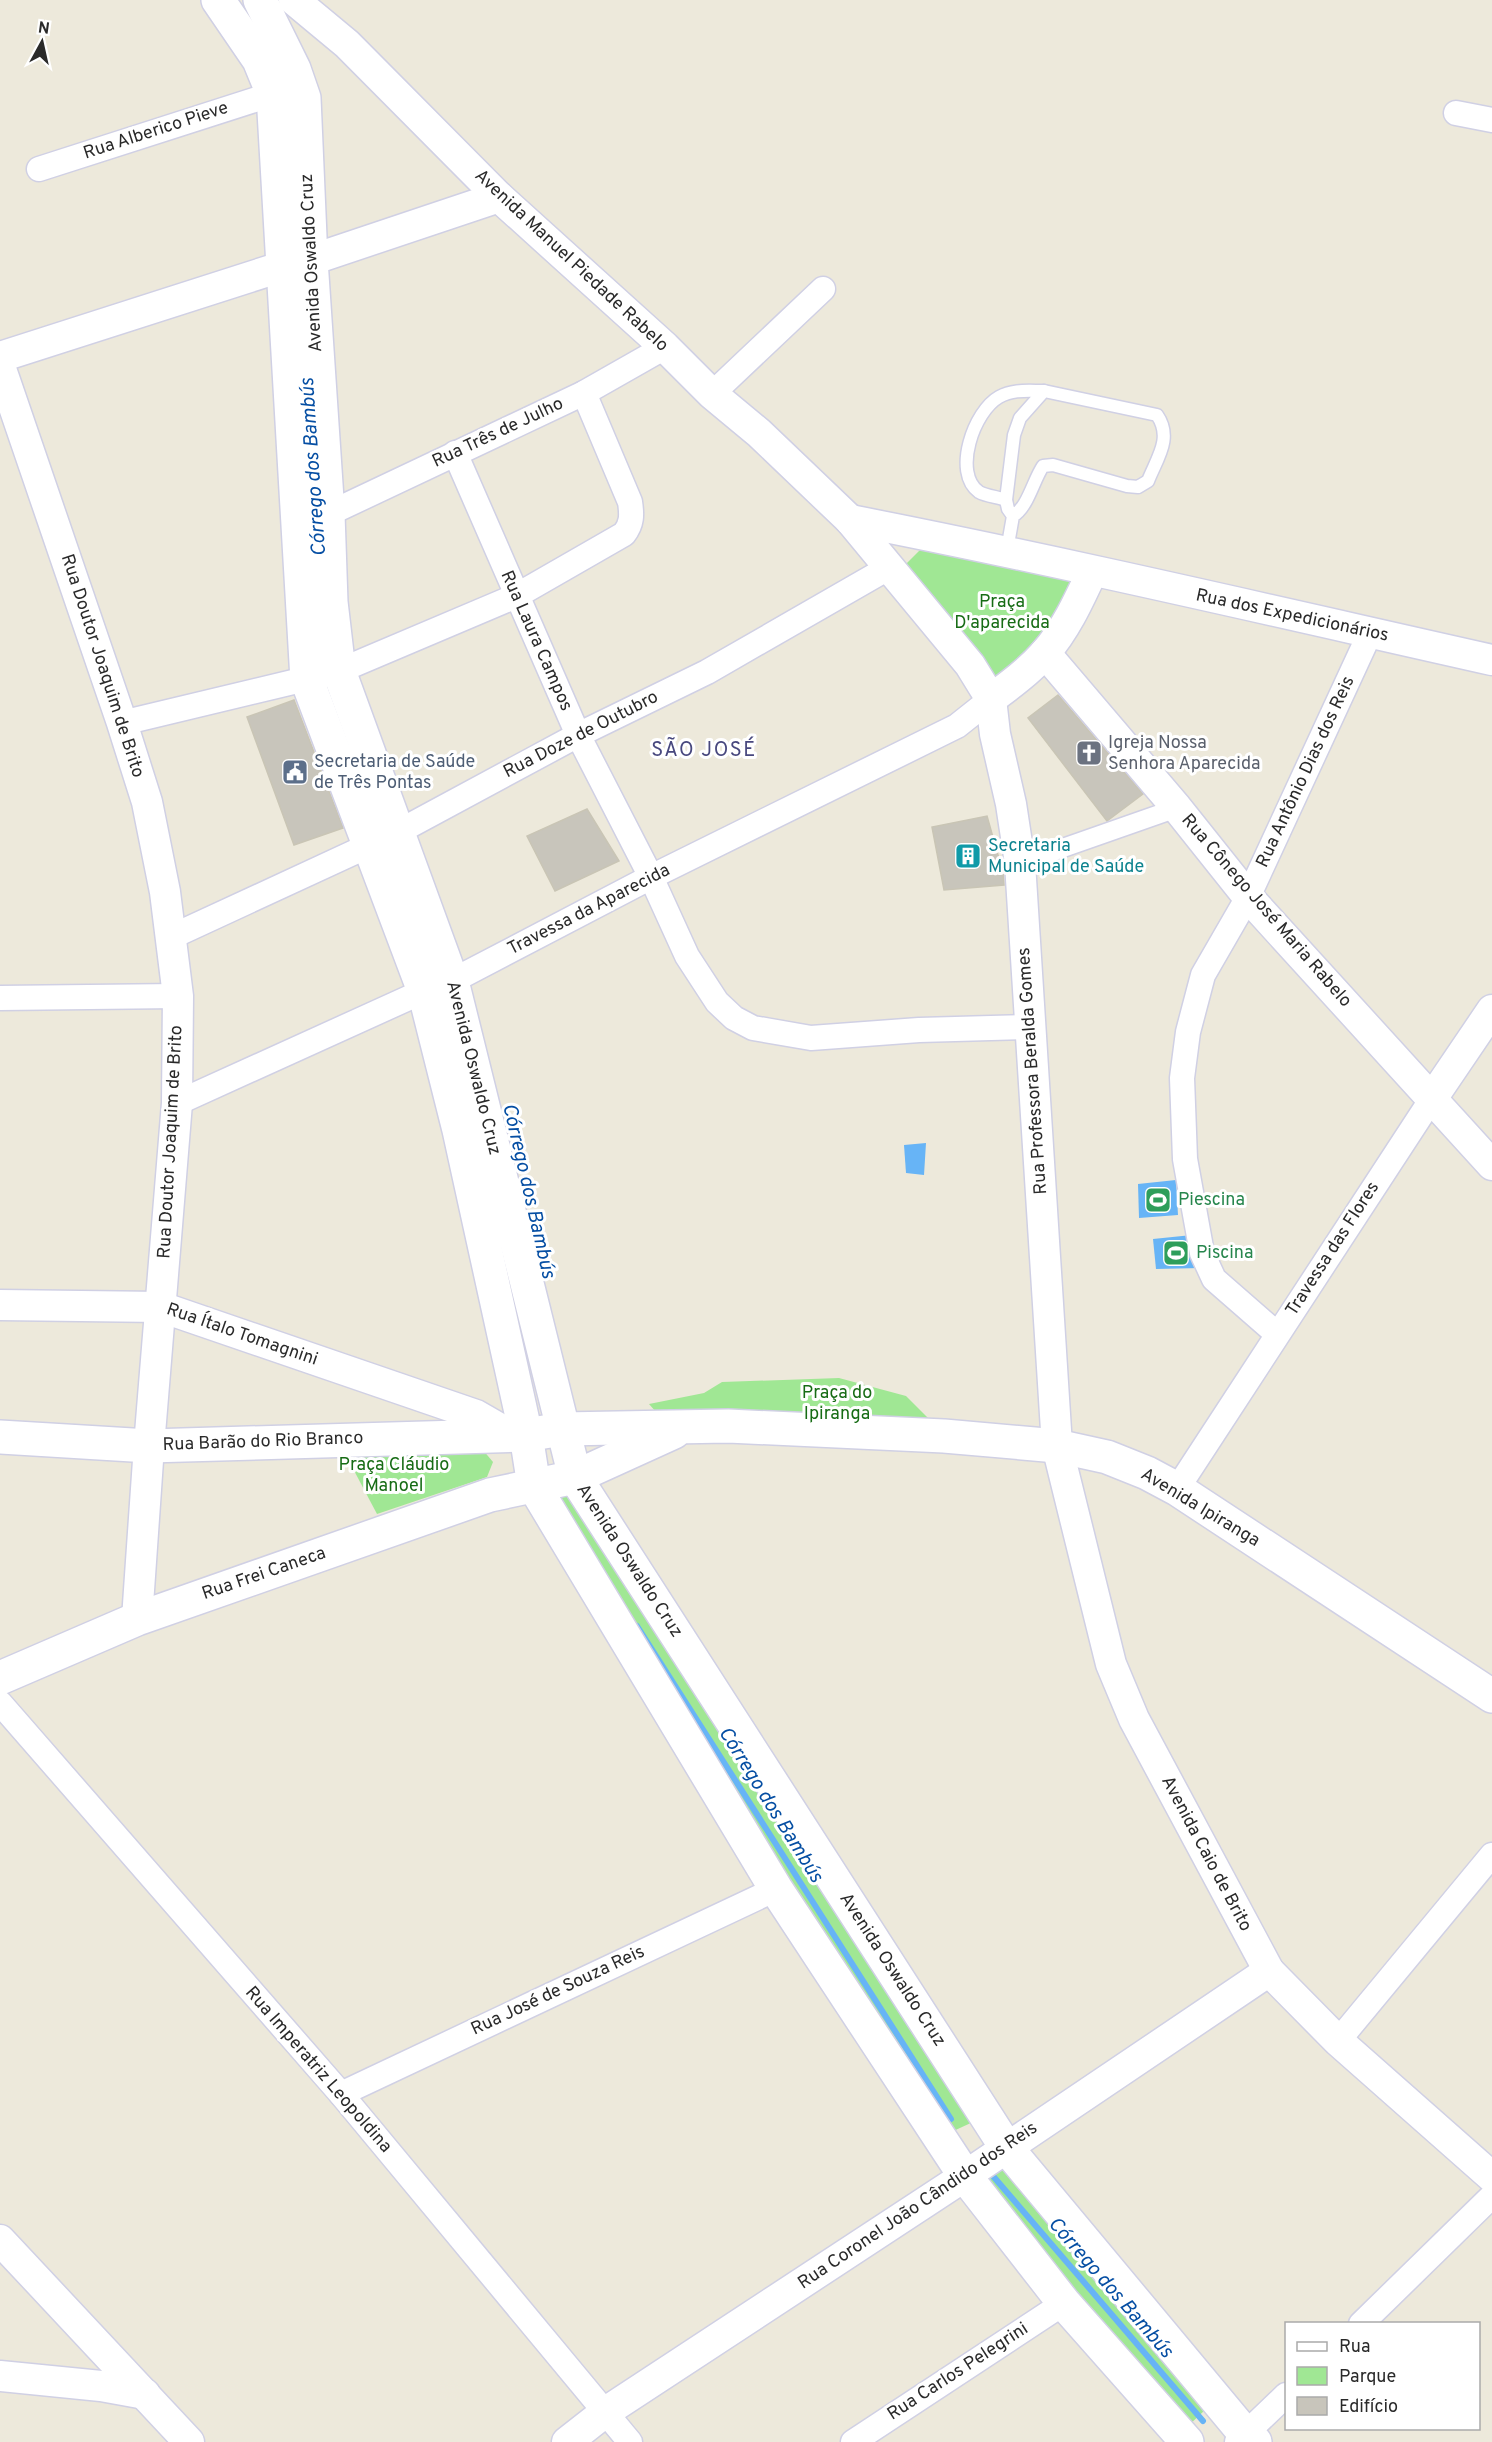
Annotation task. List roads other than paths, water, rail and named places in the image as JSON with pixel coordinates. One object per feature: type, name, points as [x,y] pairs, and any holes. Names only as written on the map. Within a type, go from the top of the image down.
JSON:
[{"type":"main road","name":"Avenida Oswaldo Cruz","points":[[219,0],[259,60],[273,94],[298,263],[328,514],[331,602],[339,671],[383,838]]},
{"type":"main road","name":"Avenida Oswaldo Cruz","points":[[261,0],[294,69],[304,98],[298,263],[307,680],[383,838],[438,986],[575,1477],[1006,2147],[1246,2440]]},
{"type":"main road","name":"Avenida Oswaldo Cruz","points":[[438,986],[497,1430],[534,1486],[776,1889],[965,2176],[1064,2303],[1187,2442]]},
{"type":"main road","name":"Avenida Ipiranga","points":[[575,1477],[687,1426]]},
{"type":"main road","name":"Avenida Ipiranga","points":[[562,1429],[728,1426],[944,1436],[1057,1446],[1107,1458],[1147,1473],[1177,1489],[1492,1696]]},
{"type":"main road","name":"Rua Barão do Rio Branco","points":[[0,1437],[149,1446],[562,1429]]},
{"type":"main road","name":"Rua Frei Caneca","points":[[0,1678],[137,1619],[490,1495],[575,1477]]},
{"type":"street","name":"Avenida Manuel Piedade Rabelo","points":[[294,0],[346,44],[499,197],[665,347],[712,394],[759,433],[850,520]]},
{"type":"street","name":"Rua Alberico Pieve","points":[[39,169],[273,94]]},
{"type":"street","points":[[1456,113],[1492,120]]},
{"type":"street","points":[[0,357],[499,197]]},
{"type":"street","points":[[712,394],[823,289]]},
{"type":"street","name":"Rua Três de Julho","points":[[328,514],[584,393],[665,347]]},
{"type":"street","name":"Rua Doutor Joaquim de Brito","points":[[0,366],[147,802],[165,892],[171,937],[177,996],[177,1103],[137,1619]]},
{"type":"street","points":[[122,723],[339,671],[516,596],[624,534],[630,527],[632,516],[630,502],[584,393]]},
{"type":"street","name":"Rua Laura Campos","points":[[455,453],[578,735],[651,877],[687,956],[717,1002],[734,1018],[753,1028],[783,1035],[811,1038],[919,1030],[1030,1028]]},
{"type":"street","points":[[850,520],[1008,550],[1092,572],[1073,612],[1045,653],[1022,675],[991,699],[969,665],[850,520]]},
{"type":"street","points":[[888,568],[925,535]]},
{"type":"street","name":"Rua Doze de Outubro","points":[[171,937],[383,838],[578,735],[707,672],[888,568]]},
{"type":"street","name":"Rua dos Expedicionários","points":[[1092,572],[1492,660]]},
{"type":"street","name":"Rua Antônio Dias dos Reis","points":[[1277,1334],[1214,1279],[1202,1253],[1185,1159],[1182,1078],[1188,1032],[1203,975],[1248,897],[1370,633]]},
{"type":"street","name":"Rua Cônego José Maria Rabelo","points":[[1045,653],[1177,808],[1248,897],[1492,1165]]},
{"type":"street","name":"Rua Professora Beralda Gomes","points":[[991,699],[995,734],[1011,804],[1020,863],[1057,1446]]},
{"type":"street","name":"Travessa da Aparecida","points":[[177,1103],[438,986],[651,877],[957,726],[970,718],[991,699]]},
{"type":"street","points":[[1020,863],[1177,808]]},
{"type":"street","points":[[0,998],[177,996]]},
{"type":"street","name":"Travessa das Flores","points":[[1177,1489],[1492,1010]]},
{"type":"street","name":"Rua Ítalo Tomagnini","points":[[0,1305],[161,1307],[497,1430]]},
{"type":"street","name":"Avenida Caio de Brito","points":[[1057,1446],[1111,1664],[1134,1719],[1269,1971],[1338,2041],[1492,2177]]},
{"type":"street","name":"Rua Imperatriz Leopoldina","points":[[0,1703],[340,2094],[630,2442]]},
{"type":"street","points":[[1338,2041],[1492,1855]]},
{"type":"street","name":"Rua José de Souza Reis","points":[[340,2094],[776,1889]]},
{"type":"street","name":"Rua Coronel João Cândido dos Reis","points":[[567,2442],[604,2413],[965,2176],[1269,1971]]},
{"type":"street","points":[[1363,2322],[1492,2196]]},
{"type":"street","points":[[0,2240],[189,2442]]},
{"type":"street","name":"Rua Carlos Pelegrini","points":[[862,2439],[1064,2303]]},
{"type":"street","points":[[0,2376],[145,2394]]},
{"type":"street","points":[[1246,2440],[1285,2398]]},
{"type":"lane","points":[[1006,500],[980,493],[970,482],[966,456],[983,412],[996,398],[1014,391],[1044,392],[1157,416],[1164,426],[1165,440],[1148,481],[1138,487],[1126,486],[1053,465],[1042,466],[1021,511],[1013,516]]},
{"type":"lane","points":[[1008,550],[1013,516],[1008,510],[1006,500],[1014,435],[1020,418],[1044,392]]},
{"type":"water","points":[[926,1143],[924,1175],[906,1173],[904,1145]]},
{"type":"water","name":"Piescina","points":[[1176,1180],[1178,1215],[1139,1218],[1138,1184]]},
{"type":"water","name":"Piscina","points":[[1192,1235],[1201,1268],[1156,1269],[1153,1239]]},
{"type":"waterway","name":"Córrego dos Bambús","points":[[637,1626],[951,2119]]},
{"type":"waterway","name":"Córrego dos Bambús","points":[[993,2176],[1203,2421]]},
{"type":"place","name":"Igreja Nossa Senhora Aparecida","points":[[1089,753]]},
{"type":"place","name":"Secretaria de Saúde de Três Pontas","points":[[295,772]]},
{"type":"place","name":"Secretaria Municipal de Saúde","points":[[968,856]]},
{"type":"place","name":"Piescina","points":[[1158,1200]]},
{"type":"place","name":"Piscina","points":[[1176,1253]]},
{"type":"district","name":"SÃO JOSÉ","points":[[704,751]]},
{"type":"park label","name":"Praça D'aparecida","points":[[1002,612]]},
{"type":"park label","name":"Praça do Ipiranga","points":[[837,1403]]},
{"type":"park label","name":"Praça Cláudio Manoel","points":[[394,1475]]}]
